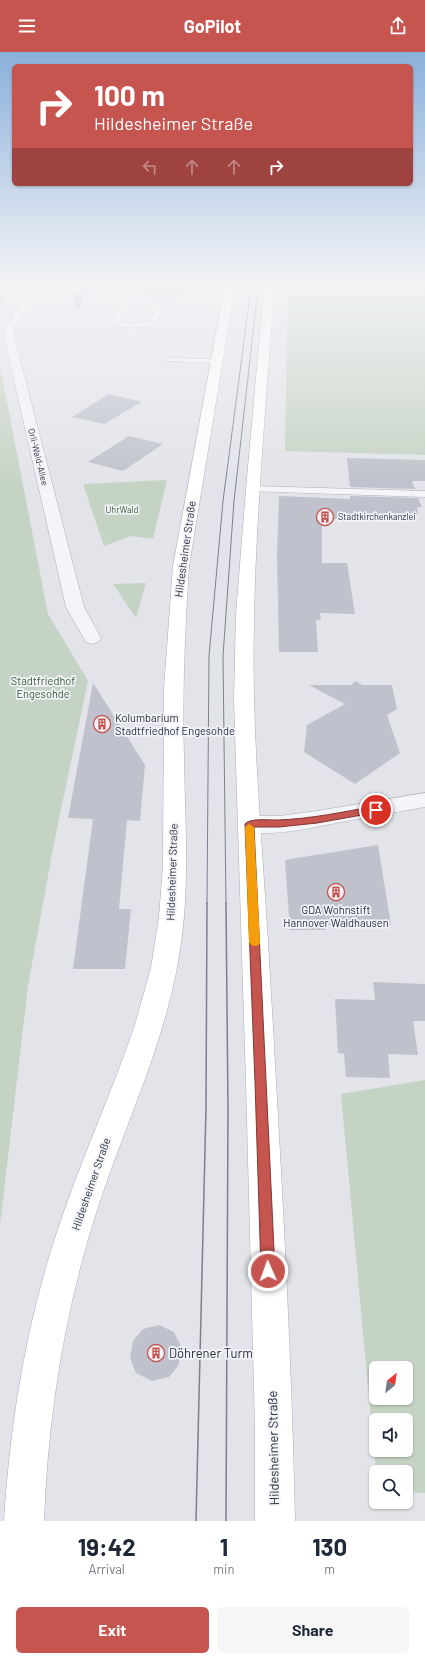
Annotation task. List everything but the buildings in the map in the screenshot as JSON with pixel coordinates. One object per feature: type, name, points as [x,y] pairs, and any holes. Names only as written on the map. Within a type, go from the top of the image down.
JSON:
[{"type":"main road","name":"Hildesheimer Straße","points":[[24,1521],[25,1490],[36,1402],[50,1323],[65,1261],[82,1204],[140,1051],[154,1008],[170,934],[175,872],[173,678],[176,614],[181,566],[219,349]]},
{"type":"main road","name":"Hildesheimer Straße","points":[[264,349],[253,488],[245,614],[244,699],[262,1098],[274,1428],[275,1521]]},
{"type":"street","name":"Orli-Wald-Allee","points":[[12,349],[75,607],[92,638]]},
{"type":"street","points":[[249,824],[279,824],[317,819],[425,800]]},
{"type":"lane","points":[[169,360],[217,361]]},
{"type":"lane","points":[[253,488],[425,494]]},
{"type":"green space","points":[[287,349],[425,349],[425,455],[285,451]]},
{"type":"green space","name":"Stadtfriedhof Engesohde","points":[[0,366],[48,614],[88,681],[54,843],[28,986],[0,1225]]},
{"type":"green space","name":"UhrWald","points":[[167,480],[153,539],[131,536],[104,546],[83,484]]},
{"type":"green space","points":[[146,583],[136,618],[113,584]]},
{"type":"green space","points":[[425,1080],[425,1493],[413,1492],[413,1465],[375,1465],[375,1457],[413,1457],[413,1413],[370,1413],[370,1405],[413,1405],[413,1361],[369,1361],[369,1397],[341,1094]]},
{"type":"tram line","points":[[207,904],[209,656],[223,501],[243,349]]},
{"type":"tram line","points":[[226,904],[223,656],[234,501],[251,349]]},
{"type":"tram line","points":[[196,1521],[206,1108],[207,903]]},
{"type":"tram line","points":[[226,903],[228,1109],[226,1521]]},
{"type":"slow traffic","points":[[249,827],[255,942]]},
{"type":"place","name":"Stadtkirchenkanzlei","points":[[325,517]]},
{"type":"place","name":"Kolumbarium Stadtfriedhof Engesohde","points":[[102,724]]},
{"type":"place","name":"GDA Wohnstift Hannover Waldhausen","points":[[336,892]]},
{"type":"place","name":"Döhrener Turm","points":[[156,1353]]},
{"type":"route","points":[[268,1271],[249,824],[279,824],[376,810]]}]
